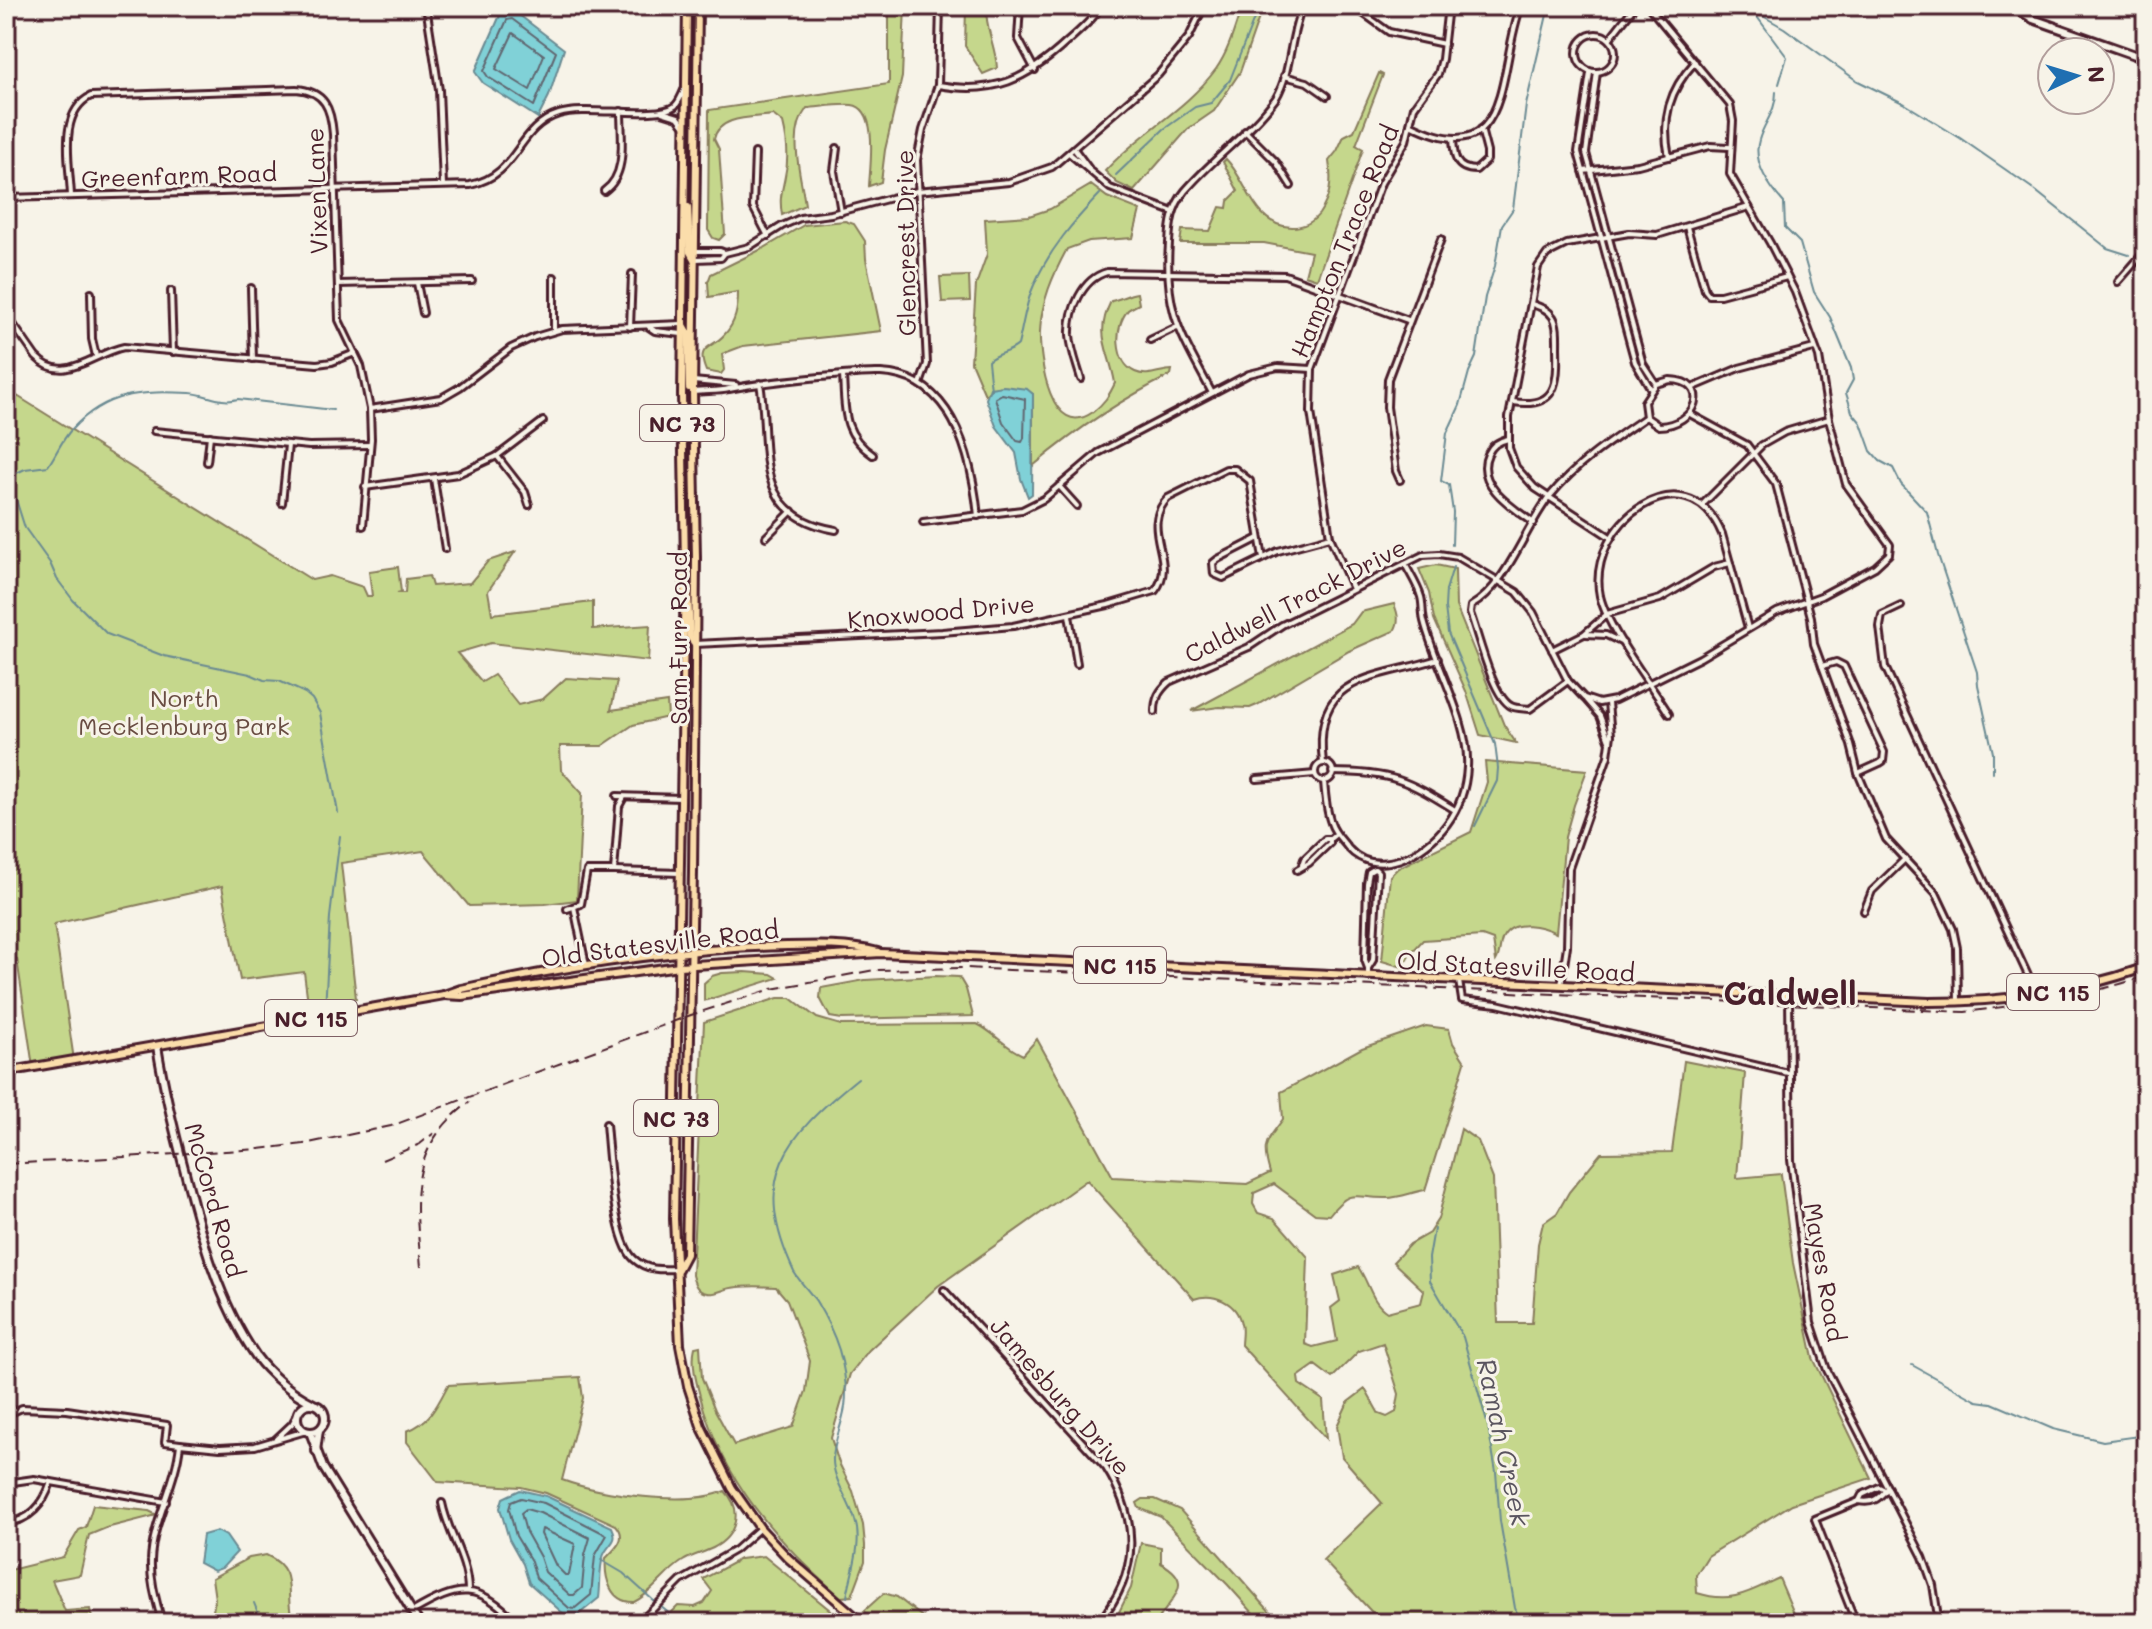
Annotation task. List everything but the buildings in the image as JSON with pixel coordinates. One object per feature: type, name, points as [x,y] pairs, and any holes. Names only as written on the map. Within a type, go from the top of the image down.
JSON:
[{"type":"main road","name":"Sam Furr Road","points":[[687,6],[682,334],[685,565],[674,1219],[680,1345],[694,1405],[723,1472],[760,1528],[799,1569],[863,1623]]},
{"type":"main road","name":"Sam Furr Road","points":[[678,1269],[686,1254],[693,952],[693,381],[698,6]]},
{"type":"main road","points":[[685,160],[689,248],[695,255]]},
{"type":"main road","points":[[683,324],[688,332],[693,432]]},
{"type":"main road","points":[[685,565],[690,637],[695,644]]},
{"type":"main road","name":"Old Statesville Road","points":[[6,1072],[444,995],[468,987],[586,965],[693,952],[808,946],[866,949],[881,953]]},
{"type":"main road","name":"Old Statesville Road","points":[[444,995],[462,996],[679,966],[881,953],[1789,997],[1958,1002],[2037,995],[2146,967]]},
{"type":"main road","points":[[501,990],[509,983],[561,971]]},
{"type":"street","points":[[426,6],[439,90],[443,185]]},
{"type":"street","name":"Glencrest Drive","points":[[920,384],[927,364],[917,191],[918,151],[938,85],[940,6]]},
{"type":"street","points":[[1020,6],[1018,38],[1035,70]]},
{"type":"street","points":[[938,85],[987,88],[1010,82],[1035,70],[1092,19],[1101,6]]},
{"type":"street","points":[[695,255],[721,258],[725,253],[749,247],[791,221],[841,212],[917,191],[1019,180],[1052,167],[1167,65],[1189,37],[1204,6]]},
{"type":"street","points":[[1212,393],[1177,327],[1169,297],[1167,272],[1173,212],[1189,187],[1276,98],[1303,6]]},
{"type":"street","points":[[1353,6],[1389,32],[1444,44]]},
{"type":"street","name":"Hampton Trace Road","points":[[1353,589],[1330,537],[1311,412],[1312,369],[1381,183],[1406,141],[1414,107],[1438,74],[1448,6]]},
{"type":"street","points":[[1410,124],[1442,138],[1453,139],[1475,134],[1481,129],[1498,105],[1521,6]]},
{"type":"street","points":[[1610,38],[1597,33],[1579,44],[1581,66],[1594,72],[1605,71],[1614,58],[1610,38],[1635,6]]},
{"type":"street","points":[[1584,698],[1608,703],[1700,658],[1786,608],[1807,602],[1875,567],[1890,552],[1890,545],[1846,484],[1815,348],[1787,277],[1730,174],[1733,121],[1730,105],[1648,6]]},
{"type":"street","points":[[2013,6],[2033,19],[2146,59]]},
{"type":"street","points":[[1669,157],[1665,140],[1667,107],[1680,78],[1695,62]]},
{"type":"street","points":[[1594,72],[1586,144],[1591,170],[1643,364],[1656,384]]},
{"type":"street","points":[[1594,72],[1578,141],[1583,171],[1635,362],[1651,389]]},
{"type":"street","points":[[1284,76],[1307,82],[1327,96]]},
{"type":"street","points":[[659,111],[674,106],[686,87]]},
{"type":"street","name":"Vixen Lane","points":[[71,196],[69,125],[72,112],[85,99],[106,94],[273,89],[310,90],[321,97],[329,107],[333,134],[339,320],[363,375],[370,409],[363,526]]},
{"type":"street","name":"Greenfarm Road","points":[[6,198],[470,185],[496,176],[532,131],[558,114],[578,111],[659,111]]},
{"type":"street","points":[[604,191],[613,183],[620,165],[621,111]]},
{"type":"street","points":[[659,111],[678,117],[685,127]]},
{"type":"street","points":[[1453,139],[1454,157],[1458,165],[1466,170],[1476,170],[1487,160],[1481,129]]},
{"type":"street","points":[[1245,131],[1276,162],[1291,186]]},
{"type":"street","points":[[1583,171],[1638,165],[1710,146],[1730,147]]},
{"type":"street","points":[[837,148],[834,171],[841,212]]},
{"type":"street","points":[[1072,152],[1092,174],[1120,193],[1173,212]]},
{"type":"street","points":[[755,153],[753,207],[768,236]]},
{"type":"street","points":[[1610,537],[1535,488],[1516,467],[1508,439],[1538,267],[1547,254],[1567,244],[1629,233],[1657,235],[1749,207]]},
{"type":"street","points":[[1687,227],[1709,295],[1720,295],[1787,277]]},
{"type":"street","points":[[1400,480],[1388,416],[1388,379],[1441,239]]},
{"type":"street","points":[[2118,282],[2146,250]]},
{"type":"street","points":[[1081,379],[1070,332],[1072,313],[1089,282],[1107,272],[1285,275],[1408,320]]},
{"type":"street","points":[[630,327],[632,274]]},
{"type":"street","points":[[554,277],[554,331]]},
{"type":"street","points":[[338,284],[472,281]]},
{"type":"street","points":[[417,283],[423,313]]},
{"type":"street","points":[[251,288],[253,359]]},
{"type":"street","points":[[171,291],[173,352]]},
{"type":"street","points":[[91,293],[92,339],[96,356]]},
{"type":"street","points":[[1513,402],[1543,400],[1557,381],[1555,320],[1545,309],[1531,304]]},
{"type":"street","points":[[6,314],[36,357],[48,367],[71,369],[96,356],[124,347],[325,364],[355,353]]},
{"type":"street","points":[[370,409],[441,398],[511,348],[554,331],[582,327],[683,324]]},
{"type":"street","points":[[649,327],[655,331],[682,334]]},
{"type":"street","points":[[1150,340],[1177,327]]},
{"type":"street","points":[[1692,388],[1695,404],[1690,414],[1680,422],[1665,426],[1654,424],[1646,417],[1644,402],[1656,384],[1676,380],[1692,388],[1739,368],[1815,348]]},
{"type":"street","points":[[923,522],[1022,510],[1038,502],[1098,453],[1212,393],[1261,370],[1286,366],[1312,369]]},
{"type":"street","points":[[693,392],[881,373],[897,375],[920,384],[938,399],[960,437],[973,473],[978,516]]},
{"type":"street","points":[[843,375],[848,427],[857,442],[873,455]]},
{"type":"street","points":[[693,381],[738,386]]},
{"type":"street","points":[[760,383],[767,472],[776,492],[792,511],[808,522],[836,530]]},
{"type":"street","points":[[1690,414],[1735,436],[1752,452],[1776,484],[1807,602],[1814,644],[1851,745],[1858,773],[1886,839],[1936,893],[1953,929],[1957,948],[1958,1002]]},
{"type":"street","points":[[1568,681],[1530,709],[1511,706],[1502,697],[1485,662],[1470,613],[1471,606],[1485,596],[1498,579],[1549,497],[1580,463],[1646,417]]},
{"type":"street","points":[[1702,506],[1752,452],[1785,432],[1829,419]]},
{"type":"street","points":[[365,487],[458,474],[497,456],[543,421]]},
{"type":"street","points":[[154,431],[288,445],[370,445]]},
{"type":"street","points":[[207,462],[210,436]]},
{"type":"street","points":[[1508,439],[1494,444],[1489,452],[1485,464],[1486,476],[1506,503],[1534,523]]},
{"type":"street","points":[[282,503],[288,445]]},
{"type":"street","points":[[497,456],[525,492],[529,505]]},
{"type":"street","name":"Knoxwood Drive","points":[[695,644],[942,632],[1025,624],[1155,591],[1164,576],[1156,522],[1161,505],[1168,498],[1226,469],[1235,469],[1250,481],[1263,558]]},
{"type":"street","points":[[434,479],[445,549]]},
{"type":"street","points":[[1059,486],[1077,506]]},
{"type":"street","points":[[1669,714],[1624,644],[1600,594],[1600,561],[1610,537],[1626,518],[1646,503],[1678,497],[1702,506],[1718,523],[1748,628]]},
{"type":"street","points":[[766,537],[792,511]]},
{"type":"street","points":[[1259,538],[1218,559],[1212,569],[1217,577],[1223,578],[1263,558],[1330,537]]},
{"type":"street","name":"Caldwell Track Drive","points":[[1155,712],[1160,690],[1169,682],[1249,647],[1282,625],[1423,555],[1439,554],[1458,557],[1517,592],[1533,612],[1568,681],[1604,723],[1610,743]]},
{"type":"street","points":[[1552,650],[1584,634],[1607,614],[1660,599],[1714,567],[1730,563]]},
{"type":"street","points":[[1368,977],[1365,960],[1369,872],[1374,866],[1411,856],[1446,826],[1464,790],[1468,765],[1465,740],[1423,619],[1421,597],[1405,564]]},
{"type":"street","points":[[1901,606],[1882,615],[1880,627],[1885,667],[2037,995]]},
{"type":"street","points":[[1069,615],[1077,664]]},
{"type":"street","points":[[1584,634],[1606,635],[1624,644]]},
{"type":"street","points":[[1323,763],[1320,743],[1323,716],[1340,692],[1356,682],[1438,659]]},
{"type":"street","points":[[1822,666],[1836,662],[1844,666],[1884,752],[1880,763],[1858,773]]},
{"type":"street","points":[[1561,985],[1567,946],[1569,868],[1605,768],[1610,743],[1608,703]]},
{"type":"street","points":[[1315,774],[1317,766],[1328,764],[1332,772],[1329,779],[1324,781]]},
{"type":"street","points":[[1332,772],[1380,773],[1403,780],[1455,810]]},
{"type":"street","points":[[1257,779],[1315,774],[1324,781],[1331,824],[1336,834],[1357,858],[1374,866],[1378,872],[1373,960],[1368,968]]},
{"type":"street","points":[[617,796],[681,798]]},
{"type":"street","points":[[614,871],[619,803],[624,797]]},
{"type":"street","points":[[1297,870],[1325,839],[1336,834]]},
{"type":"street","points":[[1864,911],[1872,891],[1905,859]]},
{"type":"street","points":[[567,909],[583,901],[587,871],[680,873]]},
{"type":"street","points":[[574,907],[586,965]]},
{"type":"street","points":[[1367,915],[1375,915]]},
{"type":"street","points":[[1459,981],[1462,1000],[1497,1004],[1788,1073]]},
{"type":"street","name":"Mayes Road","points":[[1789,997],[1788,1073],[1794,1197],[1811,1322],[1827,1370],[1929,1571],[1939,1623]]},
{"type":"street","name":"McCord Road","points":[[157,1046],[184,1167],[215,1275],[257,1357],[292,1391],[312,1403]]},
{"type":"street","points":[[606,1124],[611,1179],[623,1244],[634,1260],[643,1266],[678,1269]]},
{"type":"street","name":"Jamesburg Drive","points":[[944,1290],[1106,1468],[1125,1502],[1131,1543],[1128,1567],[1120,1592],[1098,1623]]},
{"type":"street","name":"McCord Road","points":[[292,1391],[298,1423],[308,1431],[323,1467],[419,1623]]},
{"type":"street","points":[[276,1439],[292,1424],[298,1412],[312,1403],[324,1413],[325,1423],[319,1430],[316,1451]]},
{"type":"street","points":[[6,1415],[22,1408],[67,1410],[167,1425],[165,1442],[241,1447],[319,1430]]},
{"type":"street","points":[[162,1623],[151,1558],[177,1470],[180,1444]]},
{"type":"street","points":[[6,1483],[28,1479],[166,1502]]},
{"type":"street","points":[[6,1523],[23,1519],[35,1510],[51,1482]]},
{"type":"street","points":[[1856,1623],[1815,1519],[1859,1501],[1868,1502],[1884,1495],[1887,1489],[1879,1487],[1862,1495],[1859,1501]]},
{"type":"street","points":[[442,1503],[445,1520],[468,1571],[468,1591]]},
{"type":"street","points":[[639,1623],[681,1581],[735,1550],[760,1528]]},
{"type":"street","points":[[412,1612],[441,1595],[468,1591],[496,1603],[518,1623]]},
{"type":"green space","points":[[889,6],[905,6],[902,77],[881,182],[869,186],[870,127],[861,109],[852,105],[807,108],[801,118],[797,142],[805,205],[782,215],[787,156],[783,123],[773,115],[730,122],[717,131],[714,139],[719,149],[725,234],[719,240],[713,238],[708,230],[709,110],[889,84]]},
{"type":"green space","points":[[966,6],[986,6],[997,68],[983,74],[965,46]]},
{"type":"green space","points":[[1242,6],[1263,6],[1240,72],[1214,111],[1188,129],[1134,191],[1117,183],[1105,171],[1204,84],[1225,55]]},
{"type":"green space","points":[[1379,73],[1383,75],[1356,145],[1363,149],[1317,279],[1305,275],[1311,252],[1264,243],[1180,243],[1182,230],[1210,231],[1220,207],[1227,208],[1228,201],[1238,191],[1223,162],[1226,159],[1268,219],[1292,227],[1313,220],[1323,208],[1328,195],[1329,161],[1344,136],[1354,131]]},
{"type":"green space","points":[[1091,185],[1107,197],[1140,210],[1133,238],[1089,241],[1067,249],[1062,259],[1049,289],[1041,321],[1042,360],[1050,393],[1067,416],[1079,418],[1093,412],[1103,402],[1115,383],[1104,342],[1106,313],[1111,301],[1137,293],[1139,304],[1128,310],[1120,325],[1118,343],[1123,360],[1140,374],[1172,370],[1171,375],[1099,416],[1033,466],[1033,394],[1001,387],[985,395],[971,362],[976,285],[987,254],[985,219],[1029,216],[1050,209]]},
{"type":"green space","points":[[845,221],[854,224],[865,241],[881,331],[743,346],[722,354],[724,370],[721,374],[706,371],[702,356],[706,348],[728,330],[736,315],[738,298],[738,292],[709,297],[711,274],[804,225]]},
{"type":"green space","points":[[969,276],[970,301],[942,302],[940,277]]},
{"type":"green space","name":"North Mecklenburg Park","points":[[6,389],[312,580],[330,576],[363,587],[367,596],[372,596],[369,571],[398,567],[401,592],[397,593],[405,593],[406,579],[429,576],[432,586],[470,583],[488,561],[515,552],[488,591],[492,614],[593,602],[593,629],[650,625],[648,661],[491,643],[457,653],[482,682],[494,675],[518,705],[543,699],[566,678],[617,681],[611,710],[667,702],[668,717],[633,725],[602,746],[560,746],[561,770],[582,793],[577,900],[469,906],[423,851],[341,863],[356,998],[308,1003],[304,972],[240,980],[222,886],[54,924],[74,1060],[33,1067],[17,959],[6,954]]},
{"type":"green space","points":[[1436,565],[1455,569],[1456,606],[1504,725],[1516,743],[1480,735],[1466,691],[1434,619],[1429,593],[1419,569]]},
{"type":"green space","points":[[1394,604],[1398,618],[1394,631],[1349,651],[1257,705],[1191,711],[1352,624],[1361,612]]},
{"type":"green space","points":[[1485,762],[1587,770],[1565,837],[1556,933],[1536,926],[1514,927],[1503,937],[1496,961],[1493,940],[1482,936],[1423,940],[1403,967],[1382,961],[1390,876],[1398,868],[1471,832],[1487,782]]},
{"type":"green space","points":[[745,972],[771,974],[778,978],[704,1001],[704,983],[712,976]]},
{"type":"green space","points":[[959,977],[966,989],[973,1016],[842,1019],[830,1017],[820,998],[821,988],[865,980]]},
{"type":"green space","points":[[778,998],[791,998],[817,1018],[841,1025],[977,1024],[1023,1055],[1037,1039],[1113,1177],[1247,1184],[1270,1173],[1266,1149],[1283,1119],[1281,1092],[1362,1048],[1426,1026],[1449,1029],[1453,1043],[1465,1062],[1425,1190],[1392,1198],[1349,1197],[1329,1215],[1315,1214],[1274,1184],[1254,1193],[1253,1204],[1258,1213],[1274,1218],[1308,1257],[1305,1344],[1313,1347],[1337,1341],[1331,1308],[1340,1301],[1334,1275],[1358,1267],[1374,1297],[1387,1312],[1421,1303],[1424,1291],[1393,1262],[1410,1244],[1429,1233],[1438,1219],[1461,1129],[1478,1141],[1493,1179],[1498,1323],[1532,1323],[1538,1244],[1543,1223],[1557,1213],[1569,1192],[1601,1153],[1672,1152],[1684,1061],[1745,1073],[1737,1178],[1781,1174],[1793,1263],[1813,1358],[1871,1478],[1792,1504],[1708,1556],[1696,1575],[1697,1593],[1720,1597],[1740,1595],[1779,1578],[1796,1618],[1778,1623],[1382,1623],[1323,1560],[1382,1503],[1342,1457],[1337,1426],[1348,1402],[1365,1389],[1379,1414],[1387,1417],[1396,1412],[1399,1394],[1383,1343],[1359,1351],[1332,1378],[1315,1365],[1298,1377],[1299,1384],[1323,1400],[1326,1439],[1241,1345],[1242,1326],[1235,1310],[1216,1298],[1194,1299],[1087,1180],[938,1286],[869,1350],[850,1374],[831,1438],[863,1525],[865,1561],[852,1596],[841,1597],[774,1531],[737,1482],[710,1426],[698,1390],[694,1365],[695,1347],[700,1346],[702,1378],[734,1445],[793,1427],[806,1391],[810,1361],[787,1300],[776,1287],[743,1286],[704,1292],[696,1287],[692,1275],[704,1022]]},
{"type":"green space","points":[[580,1377],[583,1398],[562,1480],[598,1490],[644,1497],[689,1498],[725,1491],[736,1515],[732,1530],[721,1543],[683,1561],[634,1602],[614,1594],[606,1573],[606,1558],[621,1539],[616,1525],[546,1493],[521,1487],[438,1482],[407,1442],[407,1431],[427,1418],[448,1385]]},
{"type":"green space","points":[[1143,1499],[1155,1499],[1180,1510],[1280,1623],[1262,1623],[1161,1517],[1139,1508],[1137,1503]]},
{"type":"green space","points":[[93,1505],[149,1511],[157,1515],[89,1535],[80,1575],[52,1580],[65,1611],[90,1609],[93,1623],[6,1623],[6,1571],[63,1557],[79,1530],[86,1527]]},
{"type":"green space","points":[[1141,1543],[1161,1547],[1161,1563],[1177,1577],[1178,1590],[1156,1623],[1121,1623],[1117,1616],[1131,1588]]},
{"type":"green space","points":[[266,1555],[277,1561],[287,1576],[293,1623],[211,1623],[215,1599],[212,1578],[249,1558]]},
{"type":"green space","points":[[764,1556],[846,1623],[670,1622],[668,1616],[678,1606],[695,1607],[704,1603],[712,1591],[703,1579],[740,1559]]},
{"type":"green space","points":[[884,1593],[897,1597],[930,1623],[878,1623],[864,1611]]},
{"type":"water","points":[[510,8],[564,49],[549,96],[538,118],[483,83],[475,72],[501,13]]},
{"type":"water","points":[[990,388],[1027,389],[1033,394],[1032,494],[1028,497],[1016,453],[996,426],[986,399]]},
{"type":"water","points":[[520,1490],[546,1496],[612,1527],[615,1536],[602,1562],[599,1598],[573,1619],[529,1583],[523,1564],[509,1539],[500,1508],[503,1498]]},
{"type":"water","points":[[217,1531],[226,1536],[237,1552],[222,1568],[214,1571],[199,1563],[203,1535]]},
{"type":"waterway","points":[[1116,175],[1164,129],[1195,107],[1211,103],[1230,80],[1259,6]]},
{"type":"waterway","points":[[1452,545],[1453,512],[1449,485],[1441,481],[1447,433],[1476,357],[1485,297],[1495,266],[1502,225],[1513,209],[1526,105],[1549,6]]},
{"type":"waterway","points":[[1749,6],[1787,57],[1779,84]]},
{"type":"waterway","points":[[1754,11],[1784,28],[1856,80],[1905,104],[1960,138],[2032,188],[2107,248],[2129,255]]},
{"type":"waterway","points":[[1776,92],[1757,148],[1760,166],[1784,203],[1785,228],[1800,243],[1814,292],[1830,317],[1851,368],[1853,380],[1846,393],[1852,412],[1861,423],[1871,451],[1880,461],[1893,468],[1901,484],[1927,512],[1977,672],[1993,753],[1993,773]]},
{"type":"waterway","points":[[991,390],[988,361],[1018,345],[1028,300],[1040,272],[1063,236],[1100,194]]},
{"type":"waterway","points":[[6,478],[25,469],[48,466],[68,433],[85,416],[112,400],[126,396],[156,392],[190,393],[225,400],[333,410]]},
{"type":"waterway","points":[[6,487],[12,487],[25,528],[50,563],[57,579],[107,634],[164,656],[279,681],[312,699],[320,713],[338,813]]},
{"type":"waterway","points":[[1453,567],[1446,590],[1448,633],[1495,744],[1498,768],[1497,781],[1475,826]]},
{"type":"waterway","points":[[325,1010],[330,917],[340,836]]},
{"type":"waterway","points":[[847,1597],[857,1549],[857,1529],[833,1466],[845,1408],[844,1375],[829,1325],[794,1272],[781,1239],[775,1210],[775,1185],[782,1162],[794,1141],[811,1120],[858,1078]]},
{"type":"waterway","name":"Ramah Creek","points":[[1434,1229],[1429,1258],[1430,1281],[1463,1337],[1488,1426],[1500,1521],[1515,1608],[1521,1623]]},
{"type":"waterway","points":[[1912,1365],[1977,1401],[1992,1403],[2053,1429],[2103,1441],[2146,1435]]},
{"type":"waterway","points":[[601,1560],[623,1573],[655,1602]]},
{"type":"waterway","points":[[254,1603],[262,1623]]},
{"type":"waterway","points":[[660,1606],[681,1623]]},
{"type":"waterway","points":[[844,1623],[845,1618]]},
{"type":"railway","points":[[6,1164],[259,1149],[304,1144],[391,1126],[691,1015],[772,989],[875,970],[965,968],[1965,1012],[2079,994],[2146,976]]},
{"type":"railway","points":[[421,1267],[417,1197],[425,1156],[435,1138],[470,1102]]},
{"type":"railway","points":[[382,1160],[420,1144],[434,1133]]},
{"type":"district","name":"Caldwell","points":[[1790,992]]}]
